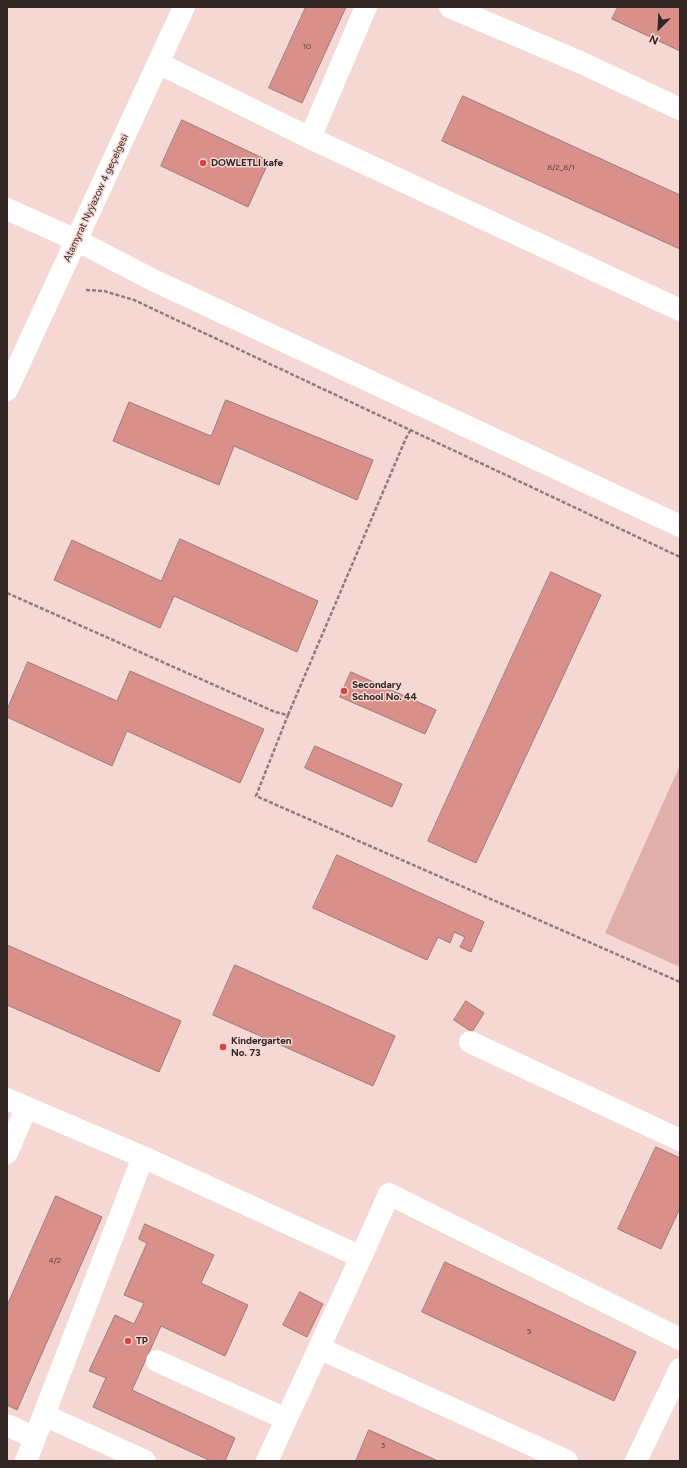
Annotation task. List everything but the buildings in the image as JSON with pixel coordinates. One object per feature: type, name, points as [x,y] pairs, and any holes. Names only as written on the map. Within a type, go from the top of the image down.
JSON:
[{"type":"street","name":"Atamyrat Nyýazow 4 geçelgesi","points":[[7,390],[15,358],[76,240],[184,7]]},
{"type":"street","points":[[310,138],[366,7]]},
{"type":"street","points":[[450,7],[582,63],[680,109]]},
{"type":"street","points":[[158,63],[310,138],[680,310]]},
{"type":"street","points":[[7,209],[76,240],[153,280],[680,526]]},
{"type":"street","points":[[470,1042],[680,1140]]},
{"type":"street","points":[[7,1153],[17,1104],[143,1157],[361,1257]]},
{"type":"street","points":[[26,1461],[143,1157]]},
{"type":"street","points":[[266,1461],[389,1194],[680,1339]]},
{"type":"street","points":[[319,1348],[567,1461]]},
{"type":"street","points":[[158,1361],[286,1419]]},
{"type":"street","points":[[636,1461],[680,1368]]},
{"type":"street","points":[[44,1415],[145,1461]]},
{"type":"street","points":[[7,1426],[35,1438]]},
{"type":"path","points":[[86,290],[104,291],[134,300],[680,557]]},
{"type":"path","points":[[410,430],[288,714],[256,796],[680,982]]},
{"type":"path","points":[[7,593],[275,712],[288,714]]},
{"type":"shaded area","points":[[680,765],[680,967],[605,933]]},
{"type":"place","name":"DOWLETLI kafe","points":[[203,163]]},
{"type":"place","name":"Secondary School No. 44","points":[[344,691]]},
{"type":"place","name":"Kindergarten No. 73","points":[[223,1047]]},
{"type":"place","name":"TP","points":[[128,1341]]}]
